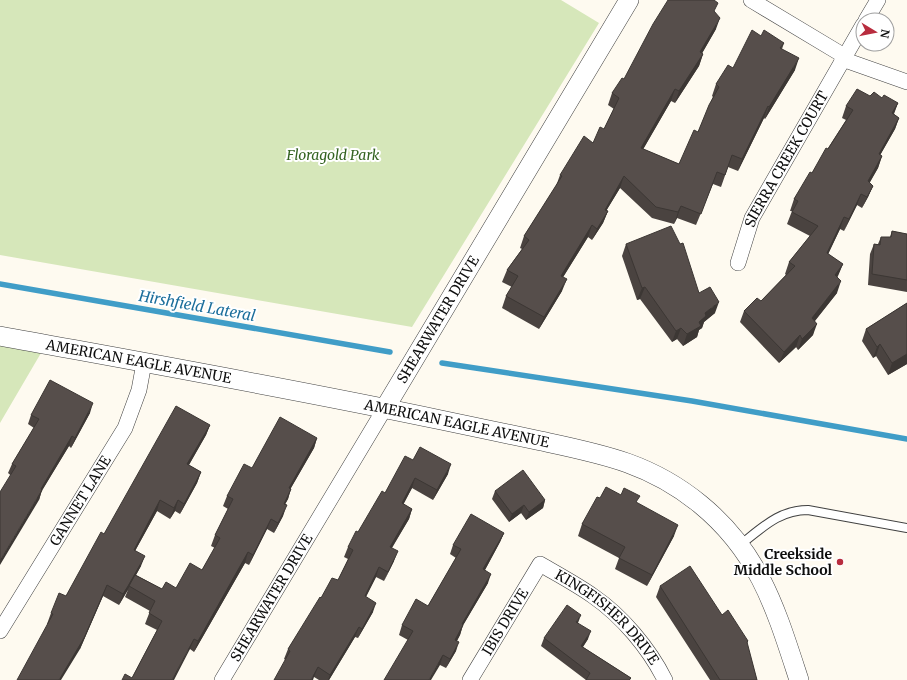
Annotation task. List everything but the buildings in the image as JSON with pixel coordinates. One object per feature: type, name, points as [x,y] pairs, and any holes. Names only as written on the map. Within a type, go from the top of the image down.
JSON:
[{"type":"street","name":"SHEARWATER DRIVE","points":[[222,680],[629,0]]},
{"type":"street","points":[[751,0],[841,54],[842,59],[907,82]]},
{"type":"street","points":[[871,12],[878,0]]},
{"type":"street","name":"SIERRA CREEK COURT","points":[[738,262],[752,218],[855,38]]},
{"type":"street","name":"AMERICAN EAGLE AVENUE","points":[[0,336],[385,408],[599,453],[620,459],[655,474],[680,489],[719,521],[740,545],[764,583],[775,606],[799,680]]},
{"type":"street","name":"GANNET LANE","points":[[0,631],[125,428],[139,390],[144,362]]},
{"type":"street","name":"IBIS DRIVE","points":[[470,680],[540,564]]},
{"type":"street","name":"KINGFISHER DRIVE","points":[[540,564],[594,596],[620,619],[641,642],[665,680]]},
{"type":"lane","points":[[740,545],[779,515],[798,510],[808,510],[907,528]]},
{"type":"green space","name":"Floragold Park","points":[[0,0],[561,0],[599,23],[412,327],[0,255]]},
{"type":"green space","points":[[0,345],[41,353],[0,423]]},
{"type":"waterway","name":"Hirshfield Lateral","points":[[0,284],[390,352]]},
{"type":"waterway","points":[[442,363],[692,401],[907,439]]},
{"type":"place","name":"Creekside Middle School","points":[[840,562]]}]
